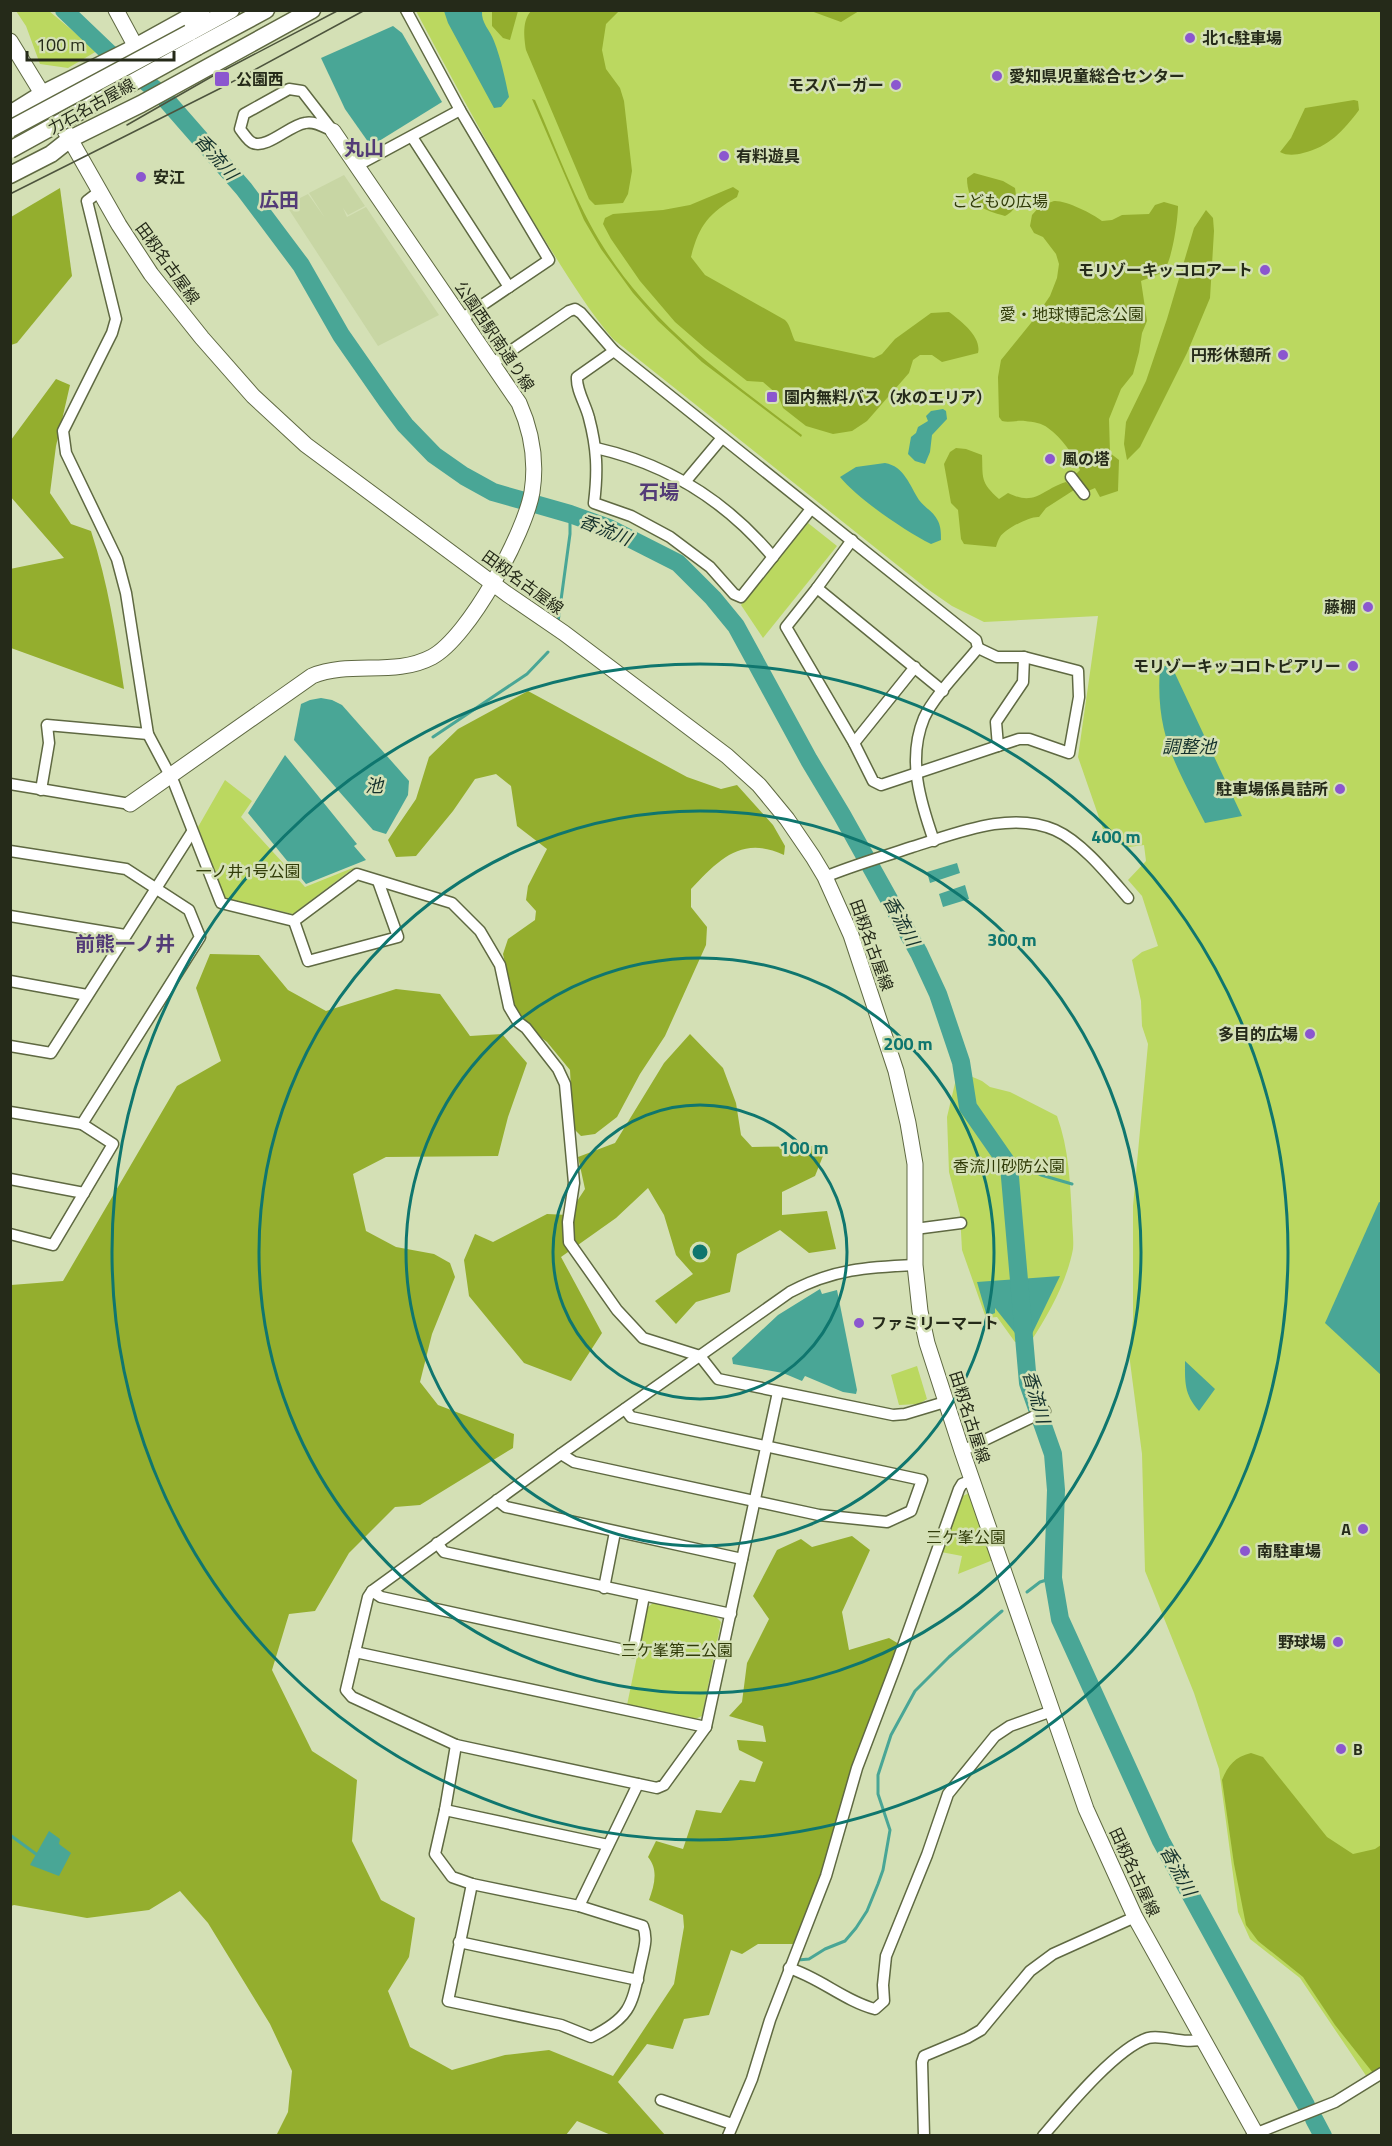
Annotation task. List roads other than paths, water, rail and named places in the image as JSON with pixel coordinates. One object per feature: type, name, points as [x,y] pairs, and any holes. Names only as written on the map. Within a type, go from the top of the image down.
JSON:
[{"type":"main road","points":[[116,10],[131,49]]},
{"type":"main road","points":[[10,114],[42,94],[202,10]]},
{"type":"main road","name":"力石名古屋線","points":[[10,150],[193,40],[231,10]]},
{"type":"main road","name":"力石名古屋線","points":[[10,129],[193,40],[266,10]]},
{"type":"main road","points":[[10,175],[51,154],[70,139],[147,100],[312,10]]},
{"type":"main road","name":"田籾名古屋線","points":[[10,41],[119,225],[151,274],[202,338],[253,396],[306,445],[564,633],[727,756],[759,785],[787,819],[825,877],[851,935],[896,1071],[915,1164],[915,1265],[920,1311],[945,1402],[1086,1809],[1135,1917],[1204,2039],[1254,2135]]},
{"type":"main road","name":"公園西駅南通り線","points":[[130,804],[312,676],[324,671],[344,668],[395,668],[433,656],[460,632],[493,583],[526,514],[532,492],[534,453],[532,437],[519,403],[333,131]]},
{"type":"street","points":[[406,10],[460,110],[549,260],[463,318]]},
{"type":"street","points":[[308,100],[306,117],[299,124],[262,145],[249,140],[240,129],[244,114],[289,89],[302,91],[333,131]]},
{"type":"street","points":[[358,165],[460,110]]},
{"type":"street","points":[[299,124],[308,122],[333,131]]},
{"type":"street","points":[[412,137],[509,287]]},
{"type":"street","points":[[100,191],[87,201],[116,319],[112,333],[63,431],[66,453],[117,559],[126,593],[148,734],[174,783],[220,903],[294,921]]},
{"type":"street","points":[[493,363],[575,309],[614,351],[721,439],[976,640],[978,648]]},
{"type":"street","points":[[614,351],[577,377],[596,448],[597,481],[594,503],[631,516],[670,537],[710,567],[734,594],[741,597],[811,509]]},
{"type":"street","points":[[685,482],[721,439]]},
{"type":"street","points":[[596,448],[641,461],[685,482],[740,520],[774,557]]},
{"type":"street","points":[[1071,477],[1084,494]]},
{"type":"street","points":[[852,540],[786,627],[854,743],[873,781],[881,785],[1019,738],[1029,739],[1069,753],[1078,697],[1078,671],[1024,657],[997,657],[978,648]]},
{"type":"street","points":[[817,588],[942,691]]},
{"type":"street","points":[[934,841],[915,774],[916,750],[925,717],[942,691],[978,648]]},
{"type":"street","points":[[998,746],[996,722],[1023,682],[1024,657]]},
{"type":"street","points":[[854,743],[915,667]]},
{"type":"street","points":[[41,790],[49,743],[47,725],[148,734]]},
{"type":"street","points":[[10,784],[130,804]]},
{"type":"street","points":[[825,877],[975,829],[1008,823],[1037,825],[1055,830],[1088,855],[1128,898]]},
{"type":"street","points":[[10,1046],[51,1053],[192,832]]},
{"type":"street","points":[[10,851],[126,869],[189,910],[200,937],[82,1124]]},
{"type":"street","points":[[294,921],[357,874],[452,903],[480,931],[500,964],[509,1007],[518,1022],[558,1069],[565,1084],[574,1183],[568,1222],[569,1242],[617,1310],[643,1338],[700,1356],[718,1379],[778,1392],[893,1415],[945,1402]]},
{"type":"street","points":[[294,921],[308,961],[398,937],[378,881]]},
{"type":"street","points":[[10,916],[125,935]]},
{"type":"street","points":[[10,981],[87,995]]},
{"type":"street","points":[[10,1112],[82,1124],[113,1144],[53,1245],[10,1234]]},
{"type":"street","points":[[10,1179],[84,1193]]},
{"type":"street","points":[[915,1229],[961,1223]]},
{"type":"street","points":[[778,1392],[706,1727],[664,1785],[657,1788],[456,1745],[352,1697],[346,1690],[368,1597],[372,1591],[790,1292],[833,1274],[853,1269],[915,1265]]},
{"type":"street","points":[[561,1454],[574,1462],[819,1515],[887,1522],[911,1511],[922,1480],[631,1417],[625,1408]]},
{"type":"street","points":[[962,1451],[1045,1411]]},
{"type":"street","points":[[728,2136],[752,2079],[770,2020],[826,1876],[857,1768],[959,1489],[962,1484],[972,1479]]},
{"type":"street","points":[[497,1500],[506,1507],[742,1559]]},
{"type":"street","points":[[604,1588],[615,1532]]},
{"type":"street","points":[[437,1544],[444,1552],[731,1614]]},
{"type":"street","points":[[372,1591],[381,1597],[633,1652],[644,1596]]},
{"type":"street","points":[[354,1652],[706,1727]]},
{"type":"street","points":[[789,1968],[821,1982],[864,2006],[875,2009],[884,2001],[886,1956],[927,1855],[948,1794],[995,1736],[1010,1726],[1052,1711]]},
{"type":"street","points":[[456,1745],[435,1854],[452,1877],[472,1884],[579,1906],[643,1926],[647,1937],[633,2003],[612,2027],[591,2037],[561,2025],[448,2001],[472,1884]]},
{"type":"street","points":[[579,1906],[638,1784]]},
{"type":"street","points":[[445,1810],[608,1845]]},
{"type":"street","points":[[924,2136],[922,2062],[924,2056],[981,2030],[1030,1971],[1053,1954],[1135,1917]]},
{"type":"street","points":[[459,1942],[638,1980]]},
{"type":"street","points":[[1042,2136],[1121,2053],[1150,2037],[1194,2042],[1204,2039]]},
{"type":"street","points":[[1254,2135],[1335,2102],[1382,2073]]},
{"type":"street","points":[[661,2100],[732,2124]]},
{"type":"water","points":[[444,11],[482,11],[483,19],[499,55],[509,97],[501,107],[494,108],[448,23]]},
{"type":"water","points":[[393,26],[402,33],[442,102],[371,146],[345,109],[321,58]]},
{"type":"water","points":[[943,409],[946,411],[947,419],[932,435],[930,452],[925,464],[915,461],[908,454],[911,437],[916,433],[918,427],[928,421],[926,416],[931,411]]},
{"type":"water","points":[[885,463],[902,472],[919,500],[936,518],[939,523],[941,540],[931,544],[908,531],[882,514],[840,477],[856,467]]},
{"type":"water","name":"調整池","points":[[1171,665],[1242,816],[1205,823],[1177,766],[1164,731],[1159,691],[1160,667]]},
{"type":"water","name":"池","points":[[321,698],[342,705],[409,781],[408,795],[386,834],[373,830],[294,740],[301,704]]},
{"type":"water","points":[[285,755],[357,844],[354,846],[366,860],[306,884],[248,813]]},
{"type":"water","points":[[957,863],[960,873],[930,883],[927,872]]},
{"type":"water","points":[[965,885],[969,899],[943,907],[939,894]]},
{"type":"water","points":[[1379,1202],[1382,1203],[1381,1375],[1325,1323]]},
{"type":"water","points":[[1060,1276],[1030,1338],[1019,1338],[995,1308],[995,1313],[990,1315],[986,1313],[977,1282]]},
{"type":"water","points":[[820,1289],[822,1294],[837,1290],[856,1394],[843,1392],[805,1376],[802,1381],[783,1373],[733,1364],[732,1358],[778,1315]]},
{"type":"water","points":[[1185,1361],[1215,1389],[1199,1411],[1188,1393],[1185,1382]]},
{"type":"water","points":[[49,1831],[60,1839],[59,1844],[71,1853],[59,1876],[30,1865]]},
{"type":"waterway","name":"香流川","points":[[64,10],[108,52],[161,94],[244,189],[301,265],[341,335],[387,401],[405,425],[434,455],[464,476],[493,492],[570,514],[609,528],[678,563],[713,598],[736,626],[919,953],[938,994],[961,1062],[968,1107],[1009,1166],[1028,1383],[1053,1454],[1056,1490],[1053,1578],[1060,1619],[1161,1841],[1306,2105]]},
{"type":"waterway","points":[[558,622],[570,534],[570,514]]},
{"type":"waterway","points":[[433,737],[527,674],[548,652]]},
{"type":"waterway","points":[[999,1152],[1041,1175],[1072,1184]]},
{"type":"waterway","points":[[1027,1592],[1040,1582],[1053,1578]]},
{"type":"waterway","points":[[798,1960],[809,1959],[845,1941],[867,1911],[883,1870],[890,1830],[878,1794],[878,1775],[891,1735],[915,1691],[949,1657],[1002,1611]]},
{"type":"waterway","points":[[10,1835],[36,1854]]},
{"type":"waterway","name":"香流川","points":[[1314,2119],[1323,2136]]},
{"type":"tram line","points":[[127,125],[211,77],[339,10]]},
{"type":"tram line","points":[[10,194],[219,89],[365,10]]},
{"type":"place","name":"北1c駐車場","points":[[1190,38]]},
{"type":"place","name":"愛知県児童総合センター","points":[[997,76]]},
{"type":"place","name":"公園西","points":[[222,79]]},
{"type":"place","name":"モスバーガー","points":[[896,85]]},
{"type":"place","name":"有料遊具","points":[[724,156]]},
{"type":"place","name":"安江","points":[[141,177]]},
{"type":"place","name":"モリゾーキッコロアート","points":[[1265,270]]},
{"type":"place","name":"円形休憩所","points":[[1283,355]]},
{"type":"place","name":"園内無料バス（水のエリア）","points":[[772,397]]},
{"type":"place","name":"風の塔","points":[[1050,459]]},
{"type":"place","name":"藤棚","points":[[1368,607]]},
{"type":"place","name":"モリゾーキッコロトピアリー","points":[[1353,666]]},
{"type":"place","name":"駐車場係員詰所","points":[[1340,789]]},
{"type":"place","name":"多目的広場","points":[[1310,1034]]},
{"type":"place","name":"ファミリーマート","points":[[859,1323]]},
{"type":"place","name":"A","points":[[1363,1529]]},
{"type":"place","name":"南駐車場","points":[[1245,1551]]},
{"type":"place","name":"野球場","points":[[1338,1642]]},
{"type":"place","name":"B","points":[[1341,1749]]},
{"type":"district","name":"丸山","points":[[364,148]]},
{"type":"district","name":"広田","points":[[279,200]]},
{"type":"district","name":"石場","points":[[659,492]]},
{"type":"district","name":"前熊一ノ井","points":[[125,944]]},
{"type":"park label","name":"こどもの広場","points":[[1000,201]]},
{"type":"park label","name":"愛・地球博記念公園","points":[[1072,314]]},
{"type":"park label","name":"一ノ井1号公園","points":[[248,871]]},
{"type":"park label","name":"香流川砂防公園","points":[[1009,1166]]},
{"type":"park label","name":"三ケ峯公園","points":[[966,1537]]},
{"type":"park label","name":"三ケ峯第二公園","points":[[677,1650]]}]
